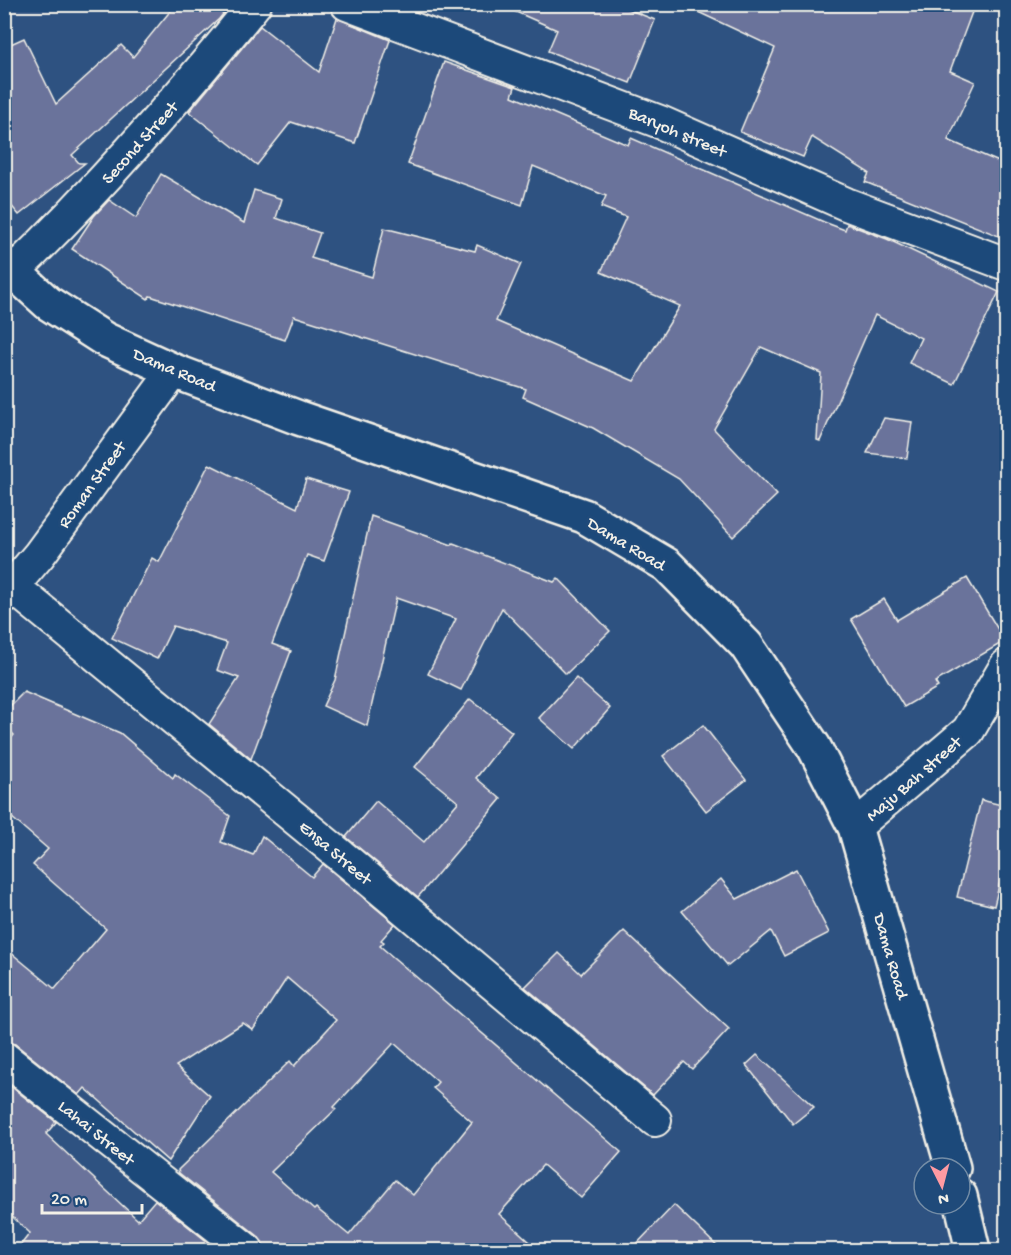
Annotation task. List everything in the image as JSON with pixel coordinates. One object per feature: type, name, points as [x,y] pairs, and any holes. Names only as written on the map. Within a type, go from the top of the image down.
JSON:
[{"type":"highway","name":"Dama Road","points":[[9,267],[48,303],[104,339],[174,371],[299,418],[584,516],[667,565],[746,645],[814,747],[855,827],[950,1156]]},
{"type":"highway","points":[[965,1216],[973,1251]]},
{"type":"street","name":"Second Street","points":[[9,267],[121,163],[179,98],[255,4]]},
{"type":"street","name":"Baryoh street","points":[[346,4],[660,122],[846,204],[1006,264]]},
{"type":"street","name":"Roman Street","points":[[9,592],[174,371]]},
{"type":"street","name":"Ensa Street","points":[[9,592],[351,864],[655,1120]]},
{"type":"street","name":"Maju Bah street","points":[[855,827],[968,731],[1006,666]]},
{"type":"street","name":"Lahai Street","points":[[4,1058],[247,1251]]},
{"type":"building","points":[[176,4],[231,4],[219,19],[72,155],[79,163],[85,163],[19,215],[4,197],[4,47],[24,38],[56,104],[121,45],[133,57]]},
{"type":"building","points":[[498,4],[615,4],[655,20],[630,83],[548,51],[557,30]]},
{"type":"building","points":[[681,4],[975,4],[950,71],[975,82],[948,140],[1006,165],[1006,239],[865,182],[869,173],[812,137],[803,157],[740,132],[775,48]]},
{"type":"building","points":[[337,18],[390,40],[355,143],[291,122],[257,165],[189,112],[260,26],[319,72]]},
{"type":"building","points":[[444,62],[515,87],[512,96],[628,145],[631,138],[824,222],[845,230],[847,224],[887,239],[999,292],[954,384],[909,363],[921,338],[875,315],[820,441],[817,440],[821,373],[761,347],[714,429],[777,495],[733,537],[679,479],[593,428],[523,397],[526,389],[294,316],[285,340],[150,296],[148,299],[72,249],[94,216],[109,200],[136,218],[161,174],[244,223],[254,190],[282,199],[276,218],[320,233],[311,258],[372,277],[384,228],[475,251],[477,245],[521,264],[496,321],[634,381],[680,306],[601,272],[626,217],[601,207],[606,196],[533,166],[522,205],[408,164]]},
{"type":"building","points":[[884,418],[912,422],[907,458],[867,453]]},
{"type":"building","points":[[209,464],[297,508],[306,479],[349,492],[324,561],[307,555],[272,644],[291,651],[251,759],[209,724],[239,678],[217,670],[227,643],[173,626],[157,659],[112,638],[152,558],[159,562]]},
{"type":"building","points":[[371,516],[452,545],[453,543],[554,582],[558,578],[610,631],[566,674],[502,608],[461,690],[428,674],[456,619],[396,598],[367,726],[323,706],[335,680]]},
{"type":"building","points":[[967,578],[1005,641],[935,682],[938,687],[904,707],[851,619],[884,599],[897,620]]},
{"type":"building","points":[[576,678],[610,708],[574,749],[539,718]]},
{"type":"building","points":[[24,692],[120,733],[173,778],[175,774],[230,816],[221,842],[253,855],[262,836],[312,877],[323,864],[395,924],[381,940],[384,942],[380,946],[621,1152],[581,1198],[543,1165],[499,1214],[540,1251],[265,1251],[258,1236],[179,1173],[178,1170],[290,1061],[294,1066],[336,1020],[287,978],[253,1030],[243,1023],[176,1066],[210,1096],[168,1161],[85,1088],[79,1095],[15,1044],[4,1040],[4,947],[55,989],[106,929],[33,865],[48,849],[4,811],[4,746],[14,735],[4,725],[4,712]],"holes":[[[394,1043],[438,1082],[433,1088],[472,1122],[413,1195],[395,1180],[349,1235],[316,1208],[314,1210],[271,1172],[336,1109],[334,1107]]]},
{"type":"building","points":[[470,699],[512,732],[476,778],[501,799],[418,897],[346,837],[376,801],[424,842],[458,802],[415,767]]},
{"type":"building","points":[[703,725],[746,780],[706,811],[663,756]]},
{"type":"building","points":[[981,800],[1006,806],[1006,857],[994,906],[957,897]]},
{"type":"building","points":[[796,869],[829,933],[784,956],[771,931],[728,966],[682,911],[721,879],[737,899]]},
{"type":"building","points":[[624,931],[729,1029],[692,1069],[684,1062],[653,1095],[525,987],[559,953],[581,974]]},
{"type":"building","points":[[757,1055],[814,1107],[793,1124],[746,1065]]},
{"type":"building","points":[[4,1081],[56,1122],[46,1134],[138,1220],[155,1200],[219,1251],[16,1251],[30,1233],[4,1209]]},
{"type":"building","points":[[674,1205],[722,1251],[630,1251]]}]
